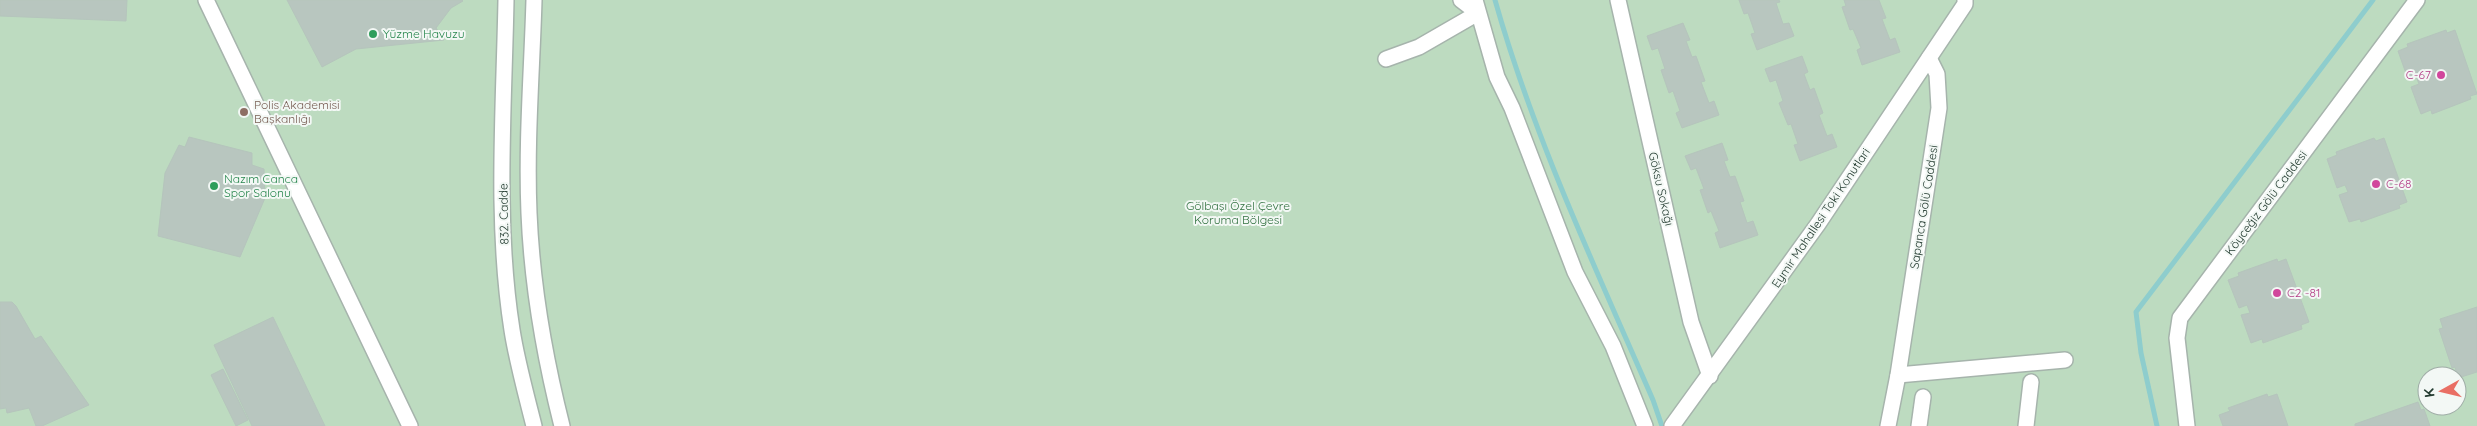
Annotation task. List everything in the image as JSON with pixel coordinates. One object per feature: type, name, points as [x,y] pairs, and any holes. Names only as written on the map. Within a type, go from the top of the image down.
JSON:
[{"type":"street","points":[[206,0],[410,426]]},
{"type":"street","name":"832. Cadde","points":[[506,0],[503,194],[507,289],[512,332],[534,426]]},
{"type":"street","name":"832. Cadde","points":[[534,0],[529,190],[531,250],[540,333],[562,426]]},
{"type":"street","points":[[1461,0],[1477,7],[1498,77],[1512,108],[1575,272],[1613,346],[1644,426]]},
{"type":"street","name":"Göksu Sokağı","points":[[1618,0],[1691,322],[1710,376]]},
{"type":"street","points":[[1929,58],[1965,0]]},
{"type":"street","name":"Köyceğiz Gölü Caddesi","points":[[2188,426],[2177,338],[2180,318],[2417,0]]},
{"type":"street","points":[[1386,59],[1418,47],[1477,7]]},
{"type":"street","name":"Eymir Mahallesi Toki Konutlari","points":[[1672,426],[1710,376],[1818,224],[1929,58]]},
{"type":"street","name":"Sapanca Gölü Caddesi","points":[[1888,426],[1898,375],[1939,108],[1937,74],[1929,58]]},
{"type":"street","points":[[1898,375],[2065,360]]},
{"type":"street","points":[[2026,426],[2031,382]]},
{"type":"street","points":[[1919,426],[1923,397]]},
{"type":"green space","name":"Gölbaşı Özel Çevre Koruma Bölgesi","points":[[0,0],[2477,0],[2477,426],[0,426]]},
{"type":"building","points":[[0,0],[127,0],[126,21],[0,16]]},
{"type":"building","name":"Yüzme Havuzu","points":[[287,0],[463,1],[451,8],[436,28],[444,40],[356,49],[322,67]]},
{"type":"building","points":[[1739,0],[1779,0],[1780,2],[1776,3],[1783,24],[1789,23],[1794,36],[1757,50],[1751,34],[1755,33],[1748,13],[1744,14]]},
{"type":"building","points":[[1844,0],[1879,0],[1886,18],[1882,19],[1890,40],[1895,38],[1900,52],[1862,65],[1857,50],[1861,48],[1853,29],[1850,30],[1842,7],[1846,6]]},
{"type":"building","points":[[1683,23],[1690,40],[1686,41],[1692,57],[1696,56],[1705,81],[1701,82],[1709,103],[1714,101],[1719,115],[1682,128],[1676,113],[1680,111],[1673,91],[1669,93],[1661,70],[1665,69],[1658,48],[1652,50],[1647,36]]},
{"type":"building","points":[[2446,30],[2447,33],[2455,30],[2477,94],[2470,96],[2471,99],[2432,114],[2431,110],[2421,114],[2411,87],[2419,84],[2416,76],[2408,79],[2398,51],[2408,47],[2407,44]]},
{"type":"building","points":[[1802,56],[1808,72],[1804,74],[1810,90],[1814,88],[1823,113],[1819,115],[1827,136],[1832,134],[1837,147],[1800,161],[1794,145],[1798,144],[1791,124],[1788,125],[1779,103],[1783,101],[1776,80],[1770,82],[1765,69]]},
{"type":"building","name":"Nazım Canca Spor Salonu","points":[[189,137],[252,153],[252,165],[264,169],[265,198],[240,257],[158,236],[165,173],[179,145],[185,147]]},
{"type":"building","points":[[2374,138],[2376,141],[2384,138],[2407,202],[2399,205],[2400,208],[2361,222],[2360,219],[2349,222],[2339,195],[2348,192],[2345,185],[2337,188],[2327,159],[2337,155],[2336,152]]},
{"type":"building","points":[[1722,143],[1728,160],[1724,161],[1730,177],[1735,176],[1744,201],[1740,202],[1747,223],[1753,221],[1758,235],[1720,248],[1715,233],[1719,231],[1711,211],[1708,213],[1700,190],[1704,189],[1696,168],[1691,170],[1685,156]]},
{"type":"building","points":[[2277,259],[2278,262],[2286,259],[2309,322],[2301,325],[2302,329],[2263,343],[2262,339],[2251,343],[2241,315],[2250,313],[2247,305],[2239,308],[2228,280],[2239,276],[2238,273]]},
{"type":"building","points":[[0,302],[12,302],[16,306],[35,339],[41,336],[89,405],[42,426],[36,426],[29,408],[7,413],[6,408],[0,409]]},
{"type":"building","points":[[2477,307],[2477,372],[2467,375],[2467,366],[2451,366],[2439,329],[2443,328],[2440,319]]},
{"type":"building","points":[[273,317],[325,426],[252,426],[214,345]]},
{"type":"building","points":[[223,369],[248,420],[236,426],[211,375]]},
{"type":"building","points":[[2267,394],[2268,397],[2277,394],[2288,426],[2223,426],[2219,415],[2230,411],[2228,408]]},
{"type":"building","points":[[2417,402],[2417,416],[2426,416],[2430,426],[2355,426],[2355,424]]},
{"type":"waterway","points":[[1495,0],[1528,102],[1547,153],[1653,400],[1662,426]]},
{"type":"waterway","points":[[2157,426],[2141,353],[2136,312],[2373,0]]},
{"type":"place","name":"Yüzme Havuzu","points":[[373,34]]},
{"type":"place","name":"C-67","points":[[2441,75]]},
{"type":"place","name":"Polis Akademisi Başkanlığı","points":[[244,112]]},
{"type":"place","name":"C-68","points":[[2376,184]]},
{"type":"place","name":"Nazım Canca Spor Salonu","points":[[214,186]]},
{"type":"place","name":"C2 -81","points":[[2277,293]]}]
